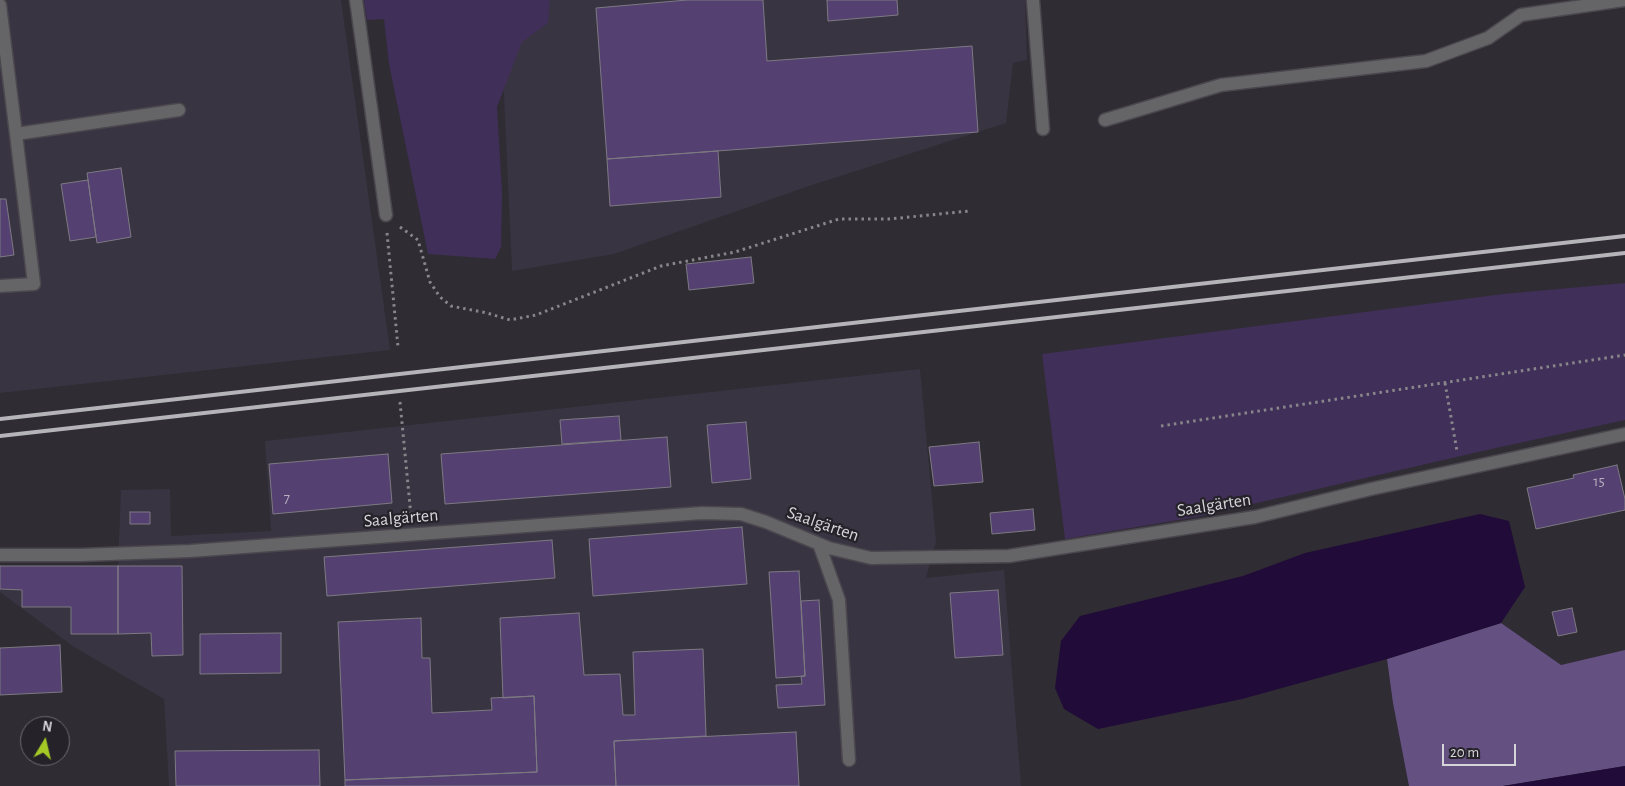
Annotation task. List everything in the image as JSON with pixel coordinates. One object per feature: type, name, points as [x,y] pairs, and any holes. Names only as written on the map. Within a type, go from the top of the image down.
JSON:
[{"type":"street","points":[[356,0],[386,215]]},
{"type":"street","points":[[1033,0],[1043,128]]},
{"type":"street","points":[[1105,120],[1221,85],[1426,62],[1488,38],[1521,15],[1624,0]]},
{"type":"street","points":[[0,5],[34,284],[0,286]]},
{"type":"street","points":[[16,134],[179,110]]},
{"type":"street","name":"Saalgärten","points":[[0,555],[81,556],[190,551],[702,514],[740,514],[766,522],[829,548],[871,558],[1009,556],[1255,517],[1461,469],[1625,434]]},
{"type":"street","points":[[819,544],[839,600],[849,760]]},
{"type":"path","points":[[386,215],[418,240],[430,282],[440,296],[451,306],[487,313],[510,320],[536,316],[661,266],[735,252],[839,219],[890,219],[969,211]]},
{"type":"path","points":[[386,215],[398,347]]},
{"type":"path","points":[[1161,426],[1625,355]]},
{"type":"path","points":[[1445,383],[1461,469]]},
{"type":"path","points":[[400,402],[413,535]]},
{"type":"shaded area","points":[[0,0],[341,0],[390,350],[0,393]]},
{"type":"shaded area","points":[[364,0],[550,0],[548,23],[522,42],[497,107],[502,192],[501,247],[495,259],[428,254],[389,64],[384,19],[367,20]]},
{"type":"shaded area","points":[[518,0],[1025,0],[1027,60],[1013,63],[1006,123],[809,186],[614,254],[512,271],[502,52]]},
{"type":"shaded area","points":[[1625,283],[1625,420],[1196,517],[1065,539],[1042,354],[1503,294]]},
{"type":"shaded area","points":[[920,369],[936,542],[926,578],[1004,570],[1021,786],[169,786],[164,699],[74,647],[0,592],[0,566],[118,566],[121,490],[170,489],[171,536],[271,531],[265,441]]},
{"type":"shaded area","points":[[1480,514],[1509,521],[1525,587],[1501,623],[1387,659],[1242,699],[1098,729],[1064,709],[1055,688],[1061,641],[1080,616],[1243,576],[1305,553]]},
{"type":"shaded area","points":[[1501,623],[1561,665],[1625,650],[1625,766],[1503,786],[1409,786],[1393,703],[1387,659]]},
{"type":"shaded area","points":[[1625,766],[1625,786],[1503,786]]},
{"type":"building","points":[[687,0],[763,0],[767,61],[972,46],[978,132],[607,159],[596,8]]},
{"type":"building","points":[[827,0],[897,0],[898,15],[828,21]]},
{"type":"building","points":[[718,151],[721,197],[610,206],[607,159]]},
{"type":"building","points":[[121,168],[131,237],[97,243],[87,173]]},
{"type":"building","points":[[88,180],[96,237],[70,241],[61,184]]},
{"type":"building","points":[[0,199],[6,199],[14,255],[0,257]]},
{"type":"building","points":[[751,257],[754,283],[689,290],[686,264]]},
{"type":"building","points":[[619,416],[621,440],[562,444],[560,420]]},
{"type":"building","points":[[746,422],[751,479],[712,483],[707,425]]},
{"type":"building","points":[[667,437],[671,487],[445,504],[441,454]]},
{"type":"building","points":[[979,442],[983,482],[934,486],[929,447]]},
{"type":"building","points":[[388,454],[392,503],[273,514],[269,464]]},
{"type":"building","points":[[1617,465],[1625,499],[1625,510],[1536,529],[1527,488],[1574,478],[1573,475]]},
{"type":"building","points":[[1033,509],[1035,530],[992,534],[990,513]]},
{"type":"building","points":[[130,512],[150,512],[150,524],[130,524]]},
{"type":"building","points":[[742,527],[747,584],[593,596],[589,539]]},
{"type":"building","points":[[552,540],[555,578],[327,596],[324,557]]},
{"type":"building","points":[[0,566],[118,566],[118,634],[71,634],[71,607],[22,607],[22,590],[0,589]]},
{"type":"building","points":[[118,566],[182,566],[183,655],[152,656],[151,633],[118,634]]},
{"type":"building","points":[[799,571],[805,676],[776,678],[769,572]]},
{"type":"building","points":[[998,590],[1003,655],[955,658],[950,593]]},
{"type":"building","points":[[819,600],[825,705],[778,708],[776,685],[802,684],[801,676],[805,676],[801,601]]},
{"type":"building","points":[[1572,608],[1577,632],[1558,636],[1552,612]]},
{"type":"building","points":[[579,613],[584,675],[620,674],[623,715],[635,715],[633,652],[703,649],[706,736],[614,741],[616,786],[345,786],[345,780],[537,772],[534,696],[503,698],[500,618]]},
{"type":"building","points":[[421,618],[422,658],[430,658],[432,713],[492,710],[491,698],[534,696],[537,772],[345,780],[338,622]]},
{"type":"building","points":[[281,633],[281,673],[200,674],[200,634]]},
{"type":"building","points":[[60,645],[62,692],[0,695],[0,648]]},
{"type":"building","points":[[796,732],[799,786],[616,786],[614,741]]},
{"type":"building","points":[[319,750],[320,786],[176,786],[175,751]]},
{"type":"railway","points":[[0,419],[1625,236]]},
{"type":"railway","points":[[0,436],[1625,253]]}]
